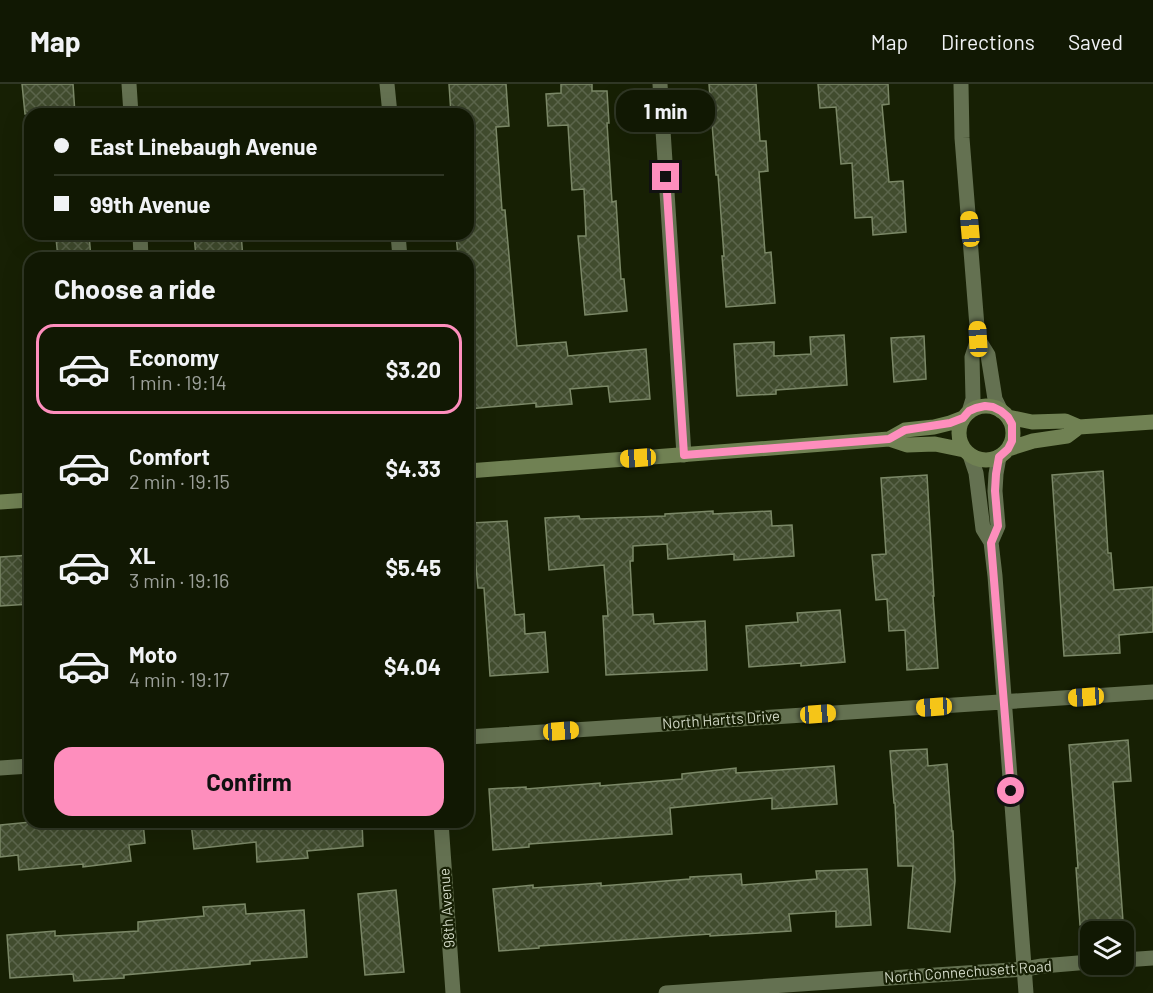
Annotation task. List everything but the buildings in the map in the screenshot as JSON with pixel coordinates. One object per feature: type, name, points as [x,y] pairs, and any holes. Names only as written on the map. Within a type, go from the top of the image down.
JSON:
[{"type":"street","points":[[129,84],[131,108]]},
{"type":"street","points":[[387,84],[389,108]]},
{"type":"street","points":[[660,84],[684,455]]},
{"type":"street","points":[[961,84],[962,138],[978,339],[972,357],[973,399],[958,434],[976,473],[983,529],[991,543],[1026,993]]},
{"type":"street","points":[[978,339],[988,355],[995,399],[1012,424],[1012,441],[1004,453],[996,474],[998,526],[991,543]]},
{"type":"street","points":[[889,439],[905,430],[950,423],[976,408],[985,406],[1032,422],[1065,421],[1079,427],[1153,422]]},
{"type":"street","points":[[474,471],[889,439],[907,445],[935,444],[967,453],[977,459],[992,460],[1033,441],[1067,436],[1079,427]]},
{"type":"street","points":[[0,501],[24,500]]},
{"type":"street","name":"North Hartts Drive","points":[[474,737],[1153,692]]},
{"type":"street","points":[[0,768],[24,766]]},
{"type":"street","name":"98th Avenue","points":[[441,828],[453,993]]},
{"type":"street","points":[[1134,959],[1153,958]]},
{"type":"street","name":"North Connechusett Road","points":[[666,993],[1024,969],[1080,963]]},
{"type":"route","points":[[666,177],[684,455],[889,439],[905,430],[950,423],[963,418],[969,411],[985,406],[1001,411],[1012,424],[1012,441],[1008,449],[999,457],[997,468],[995,491],[998,526],[991,543],[1011,791]]}]
